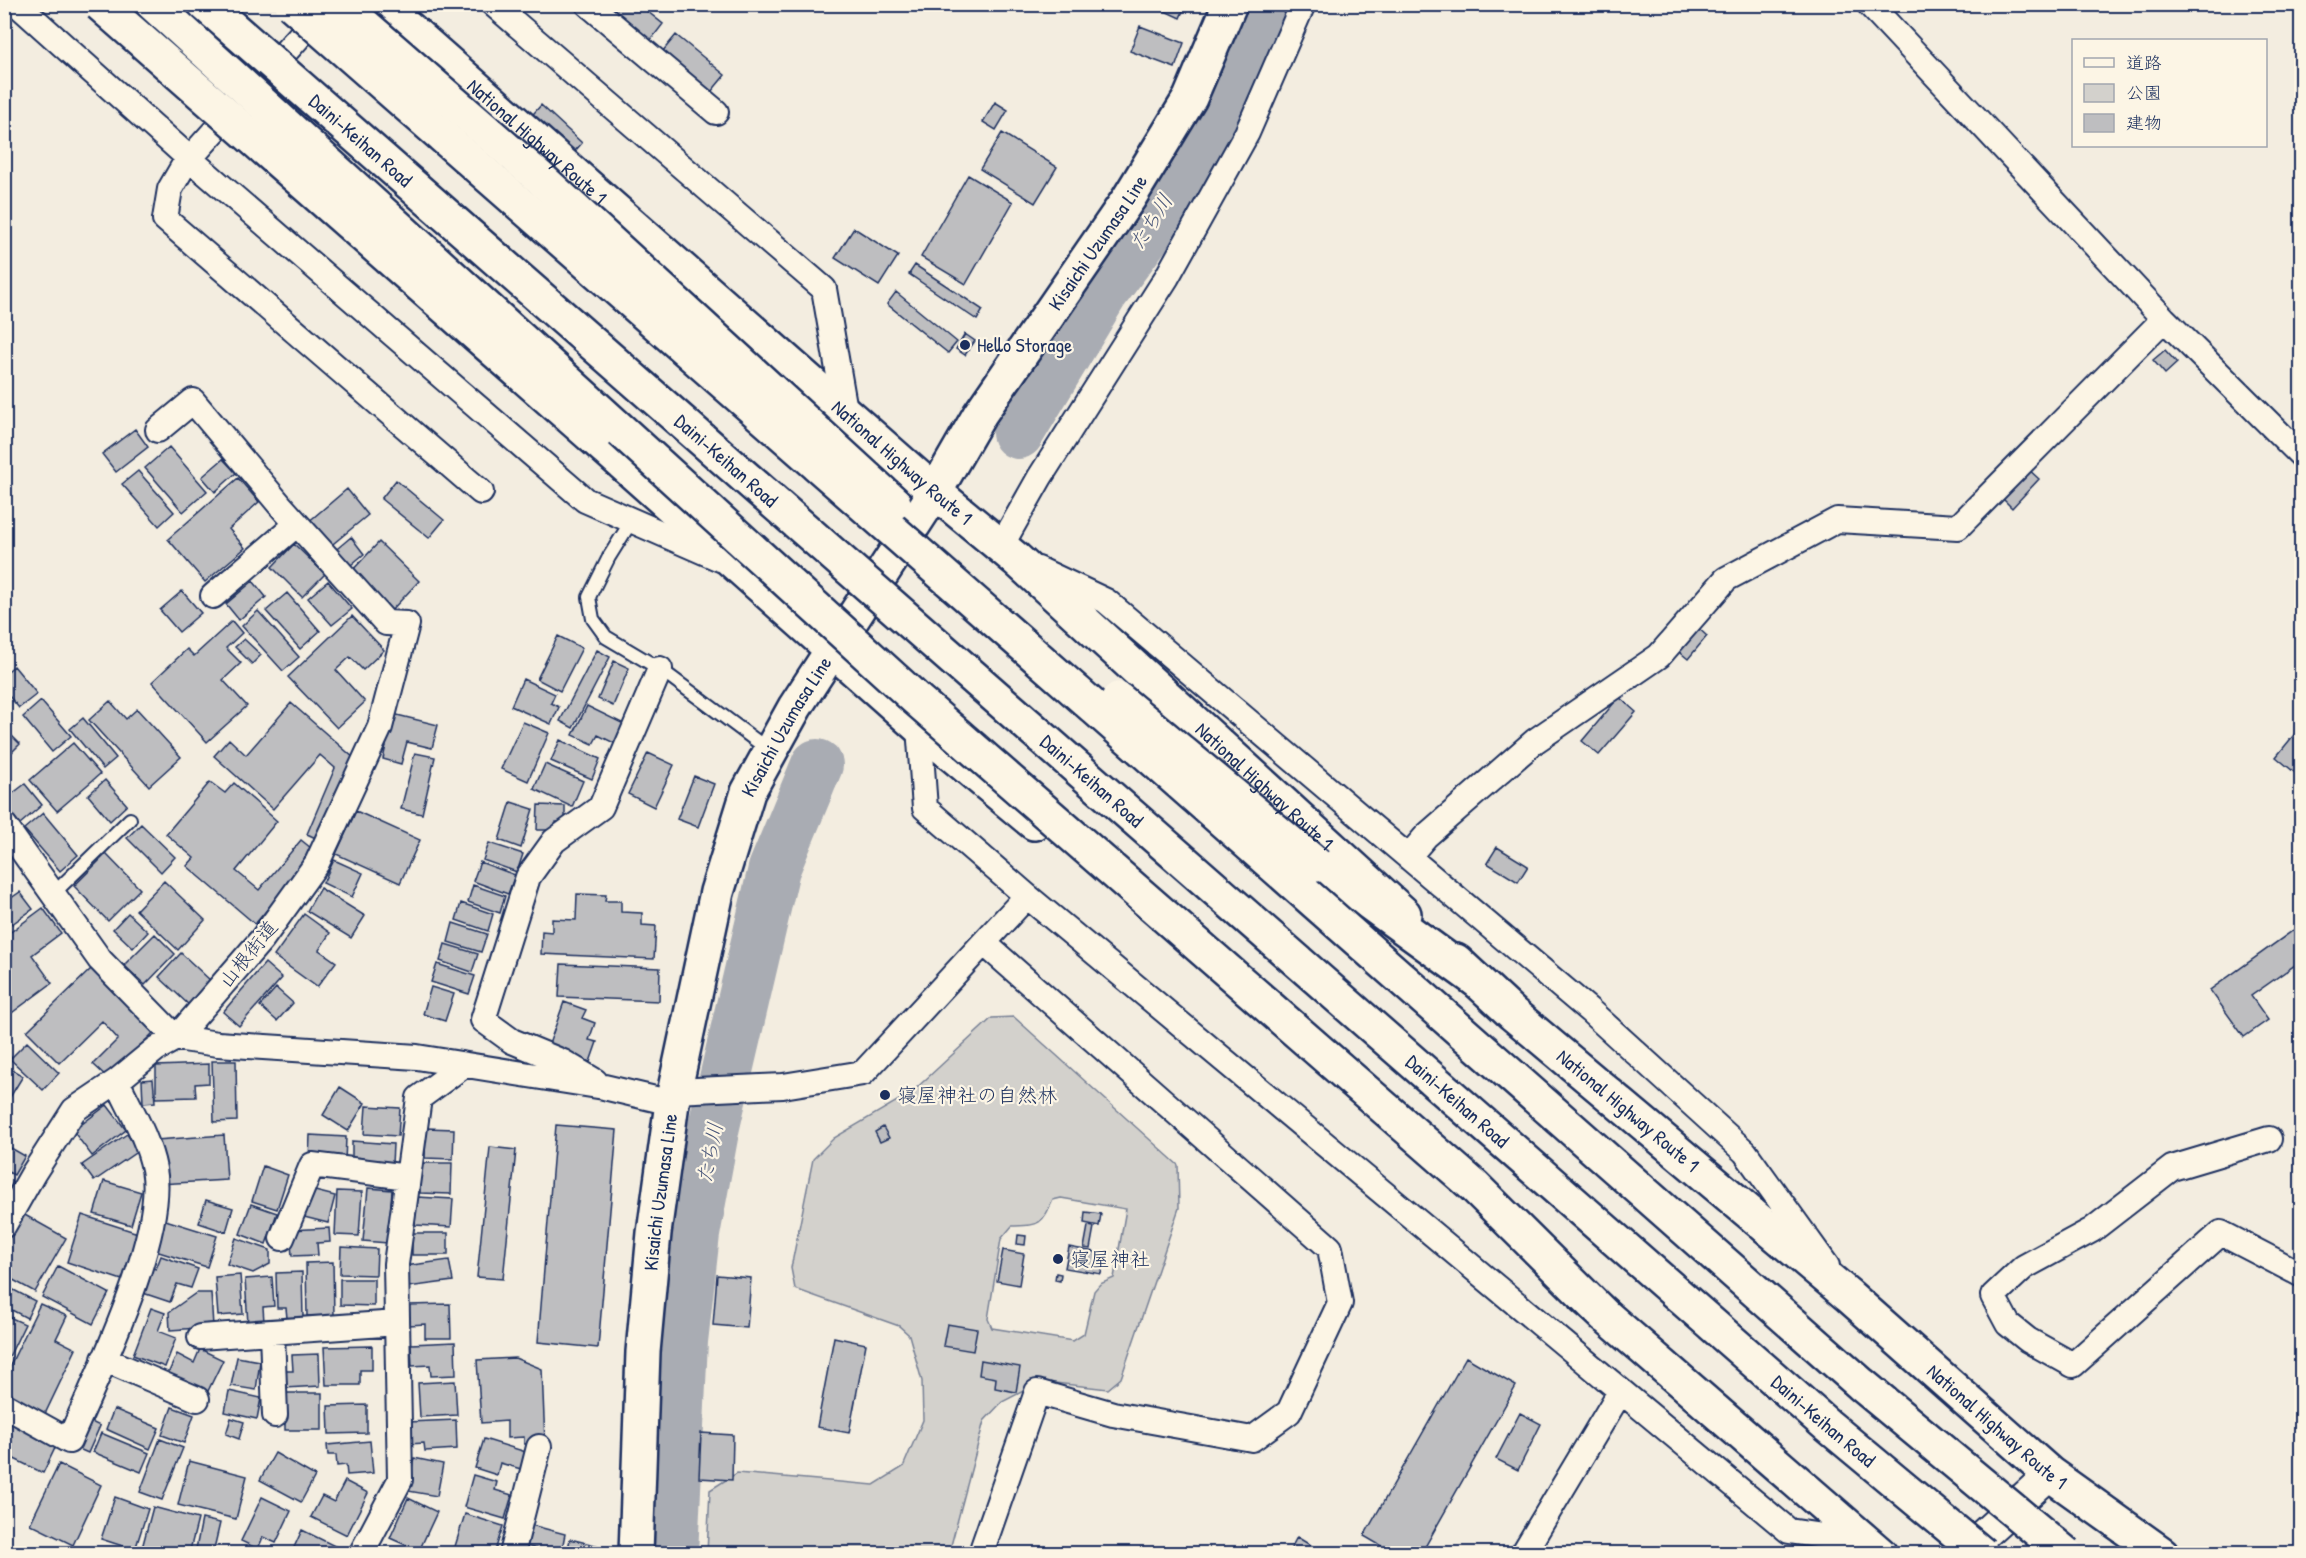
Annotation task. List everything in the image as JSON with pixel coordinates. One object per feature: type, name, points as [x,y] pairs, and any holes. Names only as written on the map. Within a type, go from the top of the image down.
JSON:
[{"type":"main road","points":[[100,4],[745,570],[919,727],[1043,830],[1875,1549]]},
{"type":"main road","points":[[153,4],[915,698],[1474,1186],[1605,1316]]},
{"type":"main road","name":"Daini-Keihan Road","points":[[205,4],[1827,1425],[1982,1554]]},
{"type":"main road","points":[[292,4],[1861,1384],[2067,1554]]},
{"type":"main road","points":[[340,4],[540,178],[994,594],[1317,865],[1476,980]]},
{"type":"main road","name":"National Highway Route 1","points":[[381,4],[845,410],[935,492],[1009,552],[1476,980],[1849,1296],[2050,1474],[2158,1548]]},
{"type":"main road","name":"Kisaichi Uzumasa Line","points":[[636,1554],[643,1352],[654,1233],[674,1097],[717,892],[748,792],[795,707],[834,651],[935,492],[980,414],[1130,198],[1190,98],[1230,4]]},
{"type":"street","points":[[17,4],[191,160],[585,500],[745,570]]},
{"type":"street","points":[[328,4],[191,160],[184,165],[170,189],[165,219],[481,492]]},
{"type":"street","points":[[493,4],[824,289],[845,410]]},
{"type":"street","points":[[588,4],[716,112]]},
{"type":"street","points":[[1303,4],[1247,133],[1167,278],[1040,477],[1009,552],[1106,601],[1590,1011],[1745,1152],[1849,1296]]},
{"type":"street","points":[[1869,4],[2164,319],[2301,456]]},
{"type":"street","points":[[1408,857],[1426,836],[1535,741],[1659,656],[1726,579],[1837,520],[1958,527],[2164,319]]},
{"type":"street","points":[[158,430],[193,401],[297,524],[213,596]]},
{"type":"street","name":"山根街道","points":[[4,1225],[74,1110],[117,1080],[156,1048],[176,1038],[262,939],[317,863],[380,727],[407,624],[386,623],[297,524]]},
{"type":"street","points":[[604,1087],[563,1062],[512,1041],[483,1020],[528,877],[554,841],[601,807],[660,669]]},
{"type":"street","points":[[919,727],[925,808],[1027,896],[1789,1531],[1875,1549]]},
{"type":"street","points":[[4,825],[99,960],[176,1038],[218,1044],[417,1057],[674,1097],[783,1086],[863,1073],[1027,896]]},
{"type":"street","points":[[983,1547],[1037,1392],[1113,1414],[1252,1439],[1289,1412],[1340,1303],[1330,1248],[984,944]]},
{"type":"street","points":[[361,1554],[400,1480],[396,1264],[419,1098],[464,1065]]},
{"type":"street","points":[[4,1406],[69,1441],[104,1359],[143,1257],[156,1201],[154,1169],[141,1132],[117,1080]]},
{"type":"street","points":[[2269,1139],[2172,1168],[2092,1230],[2024,1267],[1993,1296],[2008,1324],[2028,1340],[2073,1365],[2221,1233],[2301,1275]]},
{"type":"street","points":[[282,1238],[312,1165],[408,1177]]},
{"type":"street","points":[[200,1337],[397,1323]]},
{"type":"street","points":[[272,1332],[275,1415]]},
{"type":"street","points":[[104,1359],[197,1399]]},
{"type":"street","points":[[1523,1554],[1620,1392]]},
{"type":"street","points":[[512,1554],[539,1447]]},
{"type":"street","points":[[1962,1554],[2050,1474]]},
{"type":"lane","points":[[632,520],[609,557],[590,597],[593,620],[606,637],[660,669],[771,752]]},
{"type":"lane","points":[[53,894],[130,819]]},
{"type":"green space","points":[[1014,1017],[1178,1165],[1179,1208],[1121,1378],[1108,1389],[1055,1383],[1037,1384],[1002,1402],[984,1421],[949,1553],[707,1554],[710,1490],[737,1473],[874,1485],[903,1467],[923,1420],[922,1381],[909,1335],[899,1326],[795,1289],[791,1268],[813,1159],[834,1138],[911,1093],[992,1018]],"holes":[[[1061,1198],[1126,1209],[1114,1278],[1100,1284],[1094,1291],[1084,1334],[1073,1341],[992,1328],[988,1319],[1001,1239],[1012,1226],[1038,1222],[1045,1215],[1053,1200]]]},
{"type":"building","points":[[606,4],[638,4],[663,24],[650,41]]},
{"type":"building","points":[[1150,4],[1186,4],[1180,18]]},
{"type":"building","points":[[1140,26],[1184,43],[1175,68],[1130,51]]},
{"type":"building","points":[[676,35],[725,75],[711,92],[662,52]]},
{"type":"building","points":[[995,102],[1008,110],[996,130],[983,122]]},
{"type":"building","points":[[541,105],[582,143],[541,190],[499,153]]},
{"type":"building","points":[[1002,133],[1057,167],[1035,203],[980,169]]},
{"type":"building","points":[[968,175],[1013,202],[966,284],[921,257]]},
{"type":"building","points":[[854,228],[898,256],[879,286],[835,258]]},
{"type":"building","points":[[915,265],[983,310],[977,320],[909,274]]},
{"type":"building","points":[[896,292],[957,342],[948,353],[887,304]]},
{"type":"building","name":"Hello Storage","points":[[965,334],[975,341],[965,355],[956,349]]},
{"type":"building","points":[[2165,350],[2177,363],[2165,374],[2153,360]]},
{"type":"building","points":[[135,429],[148,447],[116,472],[102,454]]},
{"type":"building","points":[[169,447],[207,491],[183,512],[145,468]]},
{"type":"building","points":[[223,459],[236,473],[215,492],[202,477]]},
{"type":"building","points":[[2026,467],[2039,479],[2012,508],[1999,495]]},
{"type":"building","points":[[138,471],[174,512],[159,526],[122,484]]},
{"type":"building","points":[[238,478],[259,502],[229,529],[245,548],[205,582],[168,539]]},
{"type":"building","points":[[396,480],[444,520],[429,538],[381,499]]},
{"type":"building","points":[[347,489],[368,515],[328,548],[307,523]]},
{"type":"building","points":[[351,537],[364,554],[345,570],[332,553]]},
{"type":"building","points":[[379,542],[419,581],[389,613],[349,574]]},
{"type":"building","points":[[294,544],[325,574],[302,597],[272,567]]},
{"type":"building","points":[[253,581],[266,597],[239,620],[226,604]]},
{"type":"building","points":[[328,581],[352,609],[332,625],[308,598]]},
{"type":"building","points":[[182,591],[201,613],[179,632],[160,610]]},
{"type":"building","points":[[287,593],[320,631],[300,649],[266,611]]},
{"type":"building","points":[[258,611],[299,657],[283,671],[242,626]]},
{"type":"building","points":[[352,616],[384,650],[363,670],[350,657],[336,670],[365,702],[337,728],[288,677]]},
{"type":"building","points":[[232,621],[242,633],[226,648],[241,663],[223,680],[247,706],[207,742],[152,682],[187,649],[194,656]]},
{"type":"building","points":[[1696,626],[1707,636],[1688,659],[1676,649]]},
{"type":"building","points":[[558,636],[582,648],[560,691],[537,679]]},
{"type":"building","points":[[244,639],[261,655],[252,664],[235,647]]},
{"type":"building","points":[[597,650],[610,657],[573,728],[560,721]]},
{"type":"building","points":[[614,661],[629,668],[613,706],[598,699]]},
{"type":"building","points":[[14,666],[37,694],[19,708],[4,690],[4,674]]},
{"type":"building","points":[[523,679],[555,694],[551,703],[559,707],[551,724],[511,706]]},
{"type":"building","points":[[1619,697],[1636,712],[1599,755],[1582,741]]},
{"type":"building","points":[[41,701],[71,736],[52,752],[23,717]]},
{"type":"building","points":[[110,701],[126,719],[137,709],[181,757],[149,786],[89,720]]},
{"type":"building","points":[[291,703],[355,759],[320,840],[307,834],[335,768],[320,755],[273,809],[214,756],[229,739],[246,755]]},
{"type":"building","points":[[587,706],[626,725],[616,744],[598,735],[593,744],[573,735]]},
{"type":"building","points":[[393,714],[438,725],[432,748],[407,742],[401,764],[383,759]]},
{"type":"building","points":[[83,718],[116,758],[103,769],[70,729]]},
{"type":"building","points":[[523,722],[549,733],[528,781],[501,769]]},
{"type":"building","points":[[2302,725],[2302,773],[2299,776],[2276,757]]},
{"type":"building","points":[[4,728],[20,744],[4,760]]},
{"type":"building","points":[[560,740],[600,759],[592,779],[551,761]]},
{"type":"building","points":[[73,743],[100,774],[57,811],[30,780]]},
{"type":"building","points":[[415,753],[435,757],[422,814],[401,809]]},
{"type":"building","points":[[648,753],[674,765],[654,807],[628,794]]},
{"type":"building","points":[[545,764],[583,781],[572,807],[534,789]]},
{"type":"building","points":[[694,776],[714,784],[698,827],[677,819]]},
{"type":"building","points":[[105,780],[127,805],[110,821],[88,795]]},
{"type":"building","points":[[210,782],[225,793],[234,783],[277,821],[236,871],[259,890],[301,840],[316,852],[255,924],[187,866],[194,858],[166,834]]},
{"type":"building","points":[[25,784],[42,805],[20,824],[4,804],[4,800]]},
{"type":"building","points":[[511,802],[533,809],[521,848],[499,840]]},
{"type":"building","points":[[538,805],[565,806],[565,822],[556,822],[556,830],[537,830]]},
{"type":"building","points":[[356,811],[420,840],[400,883],[336,854]]},
{"type":"building","points":[[43,813],[78,855],[60,871],[24,829]]},
{"type":"building","points":[[141,824],[175,857],[161,872],[127,838]]},
{"type":"building","points":[[489,843],[523,854],[517,872],[483,860]]},
{"type":"building","points":[[1497,847],[1528,866],[1518,882],[1487,863]]},
{"type":"building","points":[[106,854],[140,889],[108,921],[74,886]]},
{"type":"building","points":[[334,860],[363,873],[352,897],[323,883]]},
{"type":"building","points":[[480,862],[515,875],[508,894],[473,881]]},
{"type":"building","points":[[164,881],[205,920],[178,950],[136,910]]},
{"type":"building","points":[[473,885],[505,896],[500,913],[468,902]]},
{"type":"building","points":[[320,888],[365,916],[351,938],[307,911]]},
{"type":"building","points":[[20,892],[33,909],[12,924],[4,914],[4,903]]},
{"type":"building","points":[[577,894],[606,895],[605,901],[621,901],[621,912],[642,913],[642,925],[656,926],[654,959],[541,954],[542,931],[552,932],[552,919],[576,920]]},
{"type":"building","points":[[461,903],[493,914],[488,931],[456,920]]},
{"type":"building","points":[[43,908],[61,933],[32,955],[52,983],[9,1015],[4,1009],[4,937]]},
{"type":"building","points":[[128,913],[148,932],[133,948],[113,929]]},
{"type":"building","points":[[304,914],[330,933],[319,950],[336,962],[317,987],[274,956]]},
{"type":"building","points":[[453,923],[487,934],[481,952],[448,942]]},
{"type":"building","points":[[2302,924],[2302,960],[2251,996],[2268,1020],[2244,1037],[2210,990]]},
{"type":"building","points":[[155,934],[175,954],[145,985],[124,965]]},
{"type":"building","points":[[445,944],[478,954],[472,972],[440,961]]},
{"type":"building","points":[[181,953],[211,981],[189,1005],[159,977]]},
{"type":"building","points":[[265,963],[282,978],[239,1026],[223,1012]]},
{"type":"building","points":[[437,964],[475,976],[469,994],[431,982]]},
{"type":"building","points":[[561,964],[660,968],[659,1001],[559,997]]},
{"type":"building","points":[[92,968],[154,1032],[108,1078],[93,1064],[118,1039],[102,1021],[59,1063],[27,1031]]},
{"type":"building","points":[[431,987],[454,994],[445,1021],[423,1014]]},
{"type":"building","points":[[276,988],[293,1003],[277,1021],[260,1006]]},
{"type":"building","points":[[564,1002],[586,1010],[582,1018],[595,1023],[589,1040],[597,1042],[590,1062],[548,1047]]},
{"type":"building","points":[[27,1042],[59,1073],[43,1090],[10,1059]]},
{"type":"building","points":[[212,1061],[236,1061],[237,1121],[214,1122]]},
{"type":"building","points":[[209,1064],[209,1083],[195,1084],[196,1097],[156,1098],[156,1066]]},
{"type":"building","points":[[4,1065],[23,1076],[4,1107]]},
{"type":"building","points":[[153,1079],[155,1102],[143,1103],[142,1080]]},
{"type":"building","points":[[340,1087],[365,1103],[348,1131],[323,1115]]},
{"type":"building","points":[[107,1105],[126,1130],[92,1156],[73,1131]]},
{"type":"building","points":[[366,1106],[400,1108],[398,1136],[364,1134]]},
{"type":"building","points":[[556,1125],[617,1130],[598,1348],[538,1342]]},
{"type":"building","points":[[883,1127],[889,1138],[880,1142],[875,1132]]},
{"type":"building","points":[[426,1128],[454,1129],[453,1159],[425,1158]]},
{"type":"building","points":[[127,1134],[138,1151],[94,1181],[82,1165]]},
{"type":"building","points":[[224,1135],[227,1180],[159,1184],[156,1140]]},
{"type":"building","points":[[310,1135],[346,1137],[345,1162],[309,1160]]},
{"type":"building","points":[[352,1141],[393,1144],[392,1164],[352,1161]]},
{"type":"building","points":[[4,1144],[25,1156],[14,1175],[4,1170]]},
{"type":"building","points":[[490,1147],[516,1150],[503,1279],[477,1277]]},
{"type":"building","points":[[420,1163],[452,1163],[451,1194],[420,1193]]},
{"type":"building","points":[[263,1166],[288,1175],[277,1209],[252,1201]]},
{"type":"building","points":[[104,1181],[141,1192],[131,1225],[94,1214]]},
{"type":"building","points":[[368,1188],[392,1190],[388,1243],[363,1241]]},
{"type":"building","points":[[311,1190],[335,1196],[328,1223],[304,1217]]},
{"type":"building","points":[[337,1191],[362,1192],[359,1236],[335,1235]]},
{"type":"building","points":[[417,1197],[453,1199],[451,1227],[415,1225]]},
{"type":"building","points":[[206,1200],[233,1208],[226,1232],[199,1223]]},
{"type":"building","points":[[251,1204],[277,1213],[266,1244],[240,1234]]},
{"type":"building","points":[[1085,1212],[1101,1214],[1099,1226],[1084,1223]]},
{"type":"building","points":[[23,1214],[66,1238],[35,1292],[4,1275],[4,1247]]},
{"type":"building","points":[[82,1215],[138,1233],[122,1280],[67,1262]]},
{"type":"building","points":[[159,1218],[217,1236],[207,1267],[149,1249]]},
{"type":"building","points":[[1088,1226],[1094,1227],[1090,1249],[1084,1248]]},
{"type":"building","points":[[329,1228],[330,1242],[317,1243],[318,1255],[292,1256],[290,1230]]},
{"type":"building","points":[[412,1233],[448,1233],[448,1255],[412,1255]]},
{"type":"building","points":[[1018,1235],[1026,1236],[1025,1245],[1017,1244]]},
{"type":"building","points":[[236,1238],[270,1250],[270,1264],[253,1273],[227,1264]]},
{"type":"building","points":[[341,1247],[377,1249],[376,1275],[340,1274]]},
{"type":"building","points":[[1069,1247],[1105,1254],[1101,1274],[1065,1268]]},
{"type":"building","points":[[1003,1250],[1024,1254],[1019,1285],[997,1281]]},
{"type":"building","points":[[161,1256],[198,1269],[191,1288],[177,1284],[170,1302],[137,1291],[145,1265],[156,1269]]},
{"type":"building","points":[[449,1260],[453,1281],[408,1287],[405,1266]]},
{"type":"building","points":[[333,1262],[334,1316],[307,1316],[306,1263]]},
{"type":"building","points":[[58,1266],[109,1293],[93,1324],[42,1297]]},
{"type":"building","points":[[302,1272],[303,1318],[287,1318],[286,1308],[277,1308],[276,1273]]},
{"type":"building","points":[[1056,1273],[1061,1274],[1060,1281],[1055,1280]]},
{"type":"building","points":[[240,1275],[243,1314],[218,1316],[215,1277]]},
{"type":"building","points":[[717,1275],[751,1278],[747,1328],[713,1325]]},
{"type":"building","points":[[272,1277],[274,1306],[263,1307],[264,1322],[248,1324],[245,1279]]},
{"type":"building","points":[[340,1279],[374,1279],[374,1306],[340,1305]]},
{"type":"building","points":[[4,1285],[35,1301],[27,1318],[4,1306]]},
{"type":"building","points":[[196,1293],[211,1293],[213,1327],[170,1330],[169,1312]]},
{"type":"building","points":[[40,1304],[67,1316],[56,1339],[76,1349],[44,1416],[4,1397],[4,1378]]},
{"type":"building","points":[[450,1304],[451,1338],[425,1338],[425,1324],[409,1325],[408,1305]]},
{"type":"building","points":[[151,1308],[165,1313],[158,1331],[176,1338],[165,1367],[133,1355]]},
{"type":"building","points":[[7,1316],[25,1324],[6,1363],[4,1321]]},
{"type":"building","points":[[947,1324],[977,1329],[973,1351],[943,1346]]},
{"type":"building","points":[[834,1337],[866,1344],[849,1433],[817,1427]]},
{"type":"building","points":[[455,1342],[456,1375],[431,1376],[430,1365],[412,1366],[411,1344]]},
{"type":"building","points":[[372,1346],[372,1370],[360,1370],[360,1385],[326,1385],[324,1347]]},
{"type":"building","points":[[200,1349],[223,1360],[207,1393],[168,1374],[177,1354],[194,1363]]},
{"type":"building","points":[[319,1354],[320,1386],[285,1388],[285,1371],[293,1371],[292,1355]]},
{"type":"building","points":[[237,1357],[260,1361],[256,1390],[231,1386]]},
{"type":"building","points":[[1466,1357],[1516,1386],[1421,1554],[1395,1554],[1364,1536]]},
{"type":"building","points":[[515,1358],[542,1369],[545,1443],[524,1444],[524,1437],[507,1438],[507,1421],[481,1423],[477,1360]]},
{"type":"building","points":[[981,1360],[1020,1367],[1016,1392],[995,1388],[996,1378],[979,1375]]},
{"type":"building","points":[[455,1381],[457,1415],[420,1417],[418,1383]]},
{"type":"building","points":[[229,1391],[261,1398],[257,1419],[225,1412]]},
{"type":"building","points":[[285,1393],[322,1393],[322,1430],[285,1430]]},
{"type":"building","points":[[367,1405],[367,1433],[329,1434],[328,1406]]},
{"type":"building","points":[[172,1407],[194,1415],[184,1443],[162,1435]]},
{"type":"building","points":[[114,1409],[159,1428],[150,1449],[106,1429]]},
{"type":"building","points":[[1520,1413],[1541,1424],[1518,1470],[1496,1459]]},
{"type":"building","points":[[83,1418],[100,1426],[88,1453],[72,1446]]},
{"type":"building","points":[[231,1418],[244,1422],[239,1439],[226,1434]]},
{"type":"building","points":[[4,1419],[56,1446],[43,1473],[4,1454]]},
{"type":"building","points":[[456,1420],[457,1449],[425,1451],[424,1443],[409,1444],[408,1422]]},
{"type":"building","points":[[101,1433],[149,1453],[141,1472],[93,1452]]},
{"type":"building","points":[[701,1433],[733,1435],[732,1480],[699,1478]]},
{"type":"building","points":[[160,1439],[183,1448],[162,1500],[140,1492]]},
{"type":"building","points":[[484,1439],[526,1452],[521,1469],[500,1463],[497,1475],[475,1468]]},
{"type":"building","points":[[370,1441],[373,1473],[347,1475],[346,1465],[337,1466],[336,1455],[328,1455],[327,1445]]},
{"type":"building","points":[[275,1453],[315,1476],[301,1502],[260,1480]]},
{"type":"building","points":[[414,1458],[443,1464],[437,1496],[408,1491]]},
{"type":"building","points":[[189,1461],[247,1476],[236,1519],[178,1505]]},
{"type":"building","points":[[59,1464],[101,1485],[73,1545],[30,1524]]},
{"type":"building","points":[[473,1475],[497,1482],[495,1490],[512,1495],[505,1519],[464,1507]]},
{"type":"building","points":[[345,1481],[368,1493],[347,1535],[311,1517],[322,1496],[334,1502]]},
{"type":"building","points":[[115,1497],[148,1509],[135,1550],[101,1539]]},
{"type":"building","points":[[262,1497],[291,1511],[276,1543],[263,1537],[258,1549],[241,1541]]},
{"type":"building","points":[[408,1498],[437,1512],[419,1551],[390,1538]]},
{"type":"building","points":[[153,1507],[198,1519],[189,1554],[163,1554],[142,1548]]},
{"type":"building","points":[[465,1514],[503,1526],[494,1554],[453,1553]]},
{"type":"building","points":[[202,1519],[220,1523],[213,1553],[196,1549]]},
{"type":"building","points":[[531,1525],[565,1534],[561,1554],[526,1546]]},
{"type":"building","points":[[302,1530],[343,1550],[341,1554],[291,1554]]},
{"type":"building","points":[[1297,1537],[1325,1554],[1288,1554]]},
{"type":"building","points":[[570,1539],[608,1548],[607,1554],[567,1554]]},
{"type":"building","points":[[399,1548],[409,1554],[396,1554]]},
{"type":"waterway","name":"たち川","points":[[1018,433],[1102,293],[1147,232],[1250,51],[1272,4]]},
{"type":"waterway","name":"たち川","points":[[672,1554],[682,1341],[694,1234],[714,1126],[774,869],[817,765]]},
{"type":"place","name":"Hello Storage","points":[[965,345]]},
{"type":"place","name":"寝屋神社の自然林","points":[[885,1095]]},
{"type":"place","name":"寝屋神社","points":[[1058,1259]]}]
